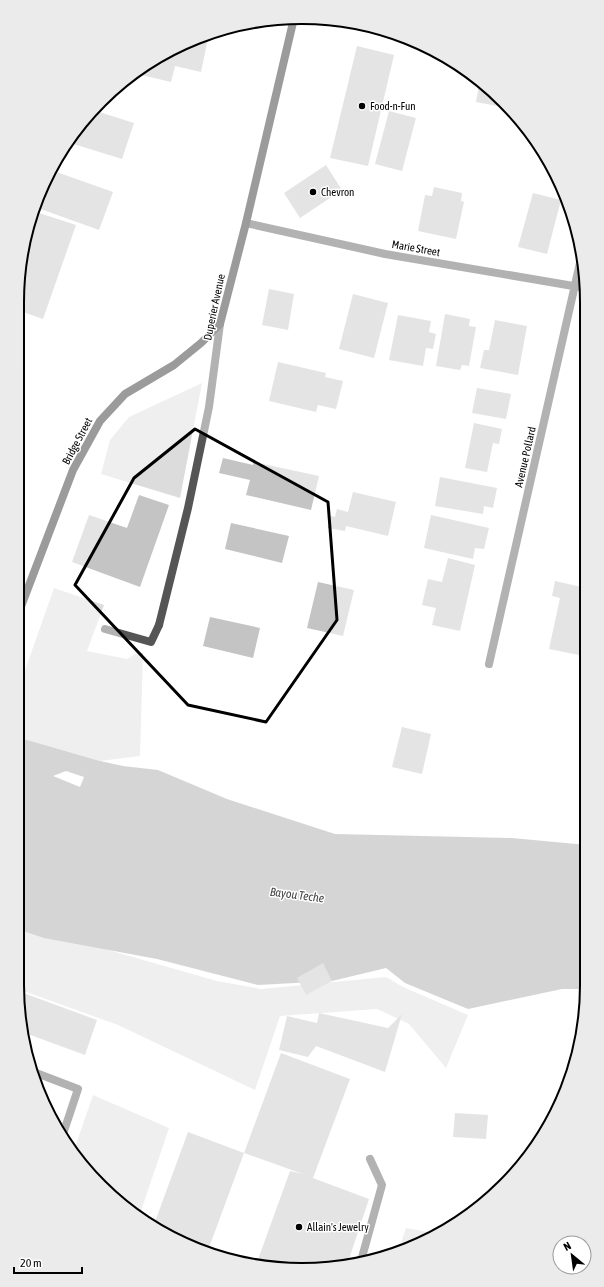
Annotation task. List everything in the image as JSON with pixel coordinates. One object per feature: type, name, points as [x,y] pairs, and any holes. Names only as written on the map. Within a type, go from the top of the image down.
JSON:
[{"type":"main road","name":"Duperier Avenue","points":[[220,324],[246,223],[292,25]]},
{"type":"main road","name":"Bridge Street","points":[[24,599],[73,470],[100,421],[125,394],[174,365],[201,343],[220,324]]},
{"type":"street","name":"Marie Street","points":[[246,223],[385,254],[579,287]]},
{"type":"street","name":"Avenue Pollard","points":[[489,664],[578,269]]},
{"type":"street","name":"Duperier Avenue","points":[[105,629],[151,642],[159,625],[188,508],[209,407],[220,324]]},
{"type":"street","points":[[39,1074],[78,1089],[65,1129]]},
{"type":"street","points":[[362,1257],[382,1185],[370,1159]]},
{"type":"highlighted area","points":[[195,429],[328,502],[337,620],[266,722],[188,705],[75,585],[134,478]]},
{"type":"shaded area","points":[[202,383],[180,498],[101,474],[110,440],[129,417]]},
{"type":"shaded area","points":[[54,588],[104,605],[87,651],[127,659],[135,654],[143,653],[140,756],[100,761],[24,739],[24,673]]},
{"type":"shaded area","points":[[24,926],[217,981],[261,989],[386,977],[403,987],[468,1015],[446,1068],[409,1024],[377,1009],[280,1016],[255,1090],[118,1025],[24,991]]},
{"type":"shaded area","points":[[93,1095],[169,1128],[141,1211],[105,1182],[76,1146]]},
{"type":"shaded area","points":[[406,1228],[429,1232],[408,1242],[400,1245]]},
{"type":"water","name":"Bayou Teche","points":[[24,739],[100,761],[123,766],[158,770],[227,799],[335,834],[512,838],[580,844],[580,989],[562,989],[468,1009],[405,983],[386,968],[332,981],[258,985],[157,959],[44,938],[24,931]]},
{"type":"pier","points":[[66,771],[84,777],[80,787],[53,776]]},
{"type":"building","points":[[208,41],[201,72],[175,66],[171,82],[142,75],[163,61]]},
{"type":"building","name":"Food-n-Fun","points":[[357,46],[394,55],[368,166],[330,158]]},
{"type":"building","points":[[479,88],[500,107],[476,102]]},
{"type":"building","points":[[389,111],[416,118],[402,171],[375,164]]},
{"type":"building","points":[[99,112],[134,123],[122,159],[74,144]]},
{"type":"building","name":"Chevron","points":[[326,165],[342,190],[300,218],[284,193]]},
{"type":"building","points":[[57,172],[113,192],[99,230],[40,209]]},
{"type":"building","points":[[434,187],[462,193],[461,201],[464,202],[456,239],[418,231],[425,195],[432,196]]},
{"type":"building","points":[[533,193],[560,200],[547,254],[518,247]]},
{"type":"building","points":[[39,213],[76,225],[43,319],[24,312],[26,266],[33,230]]},
{"type":"building","points":[[269,289],[294,294],[288,330],[262,325]]},
{"type":"building","points":[[353,294],[388,303],[374,358],[339,349]]},
{"type":"building","points":[[445,314],[470,319],[469,326],[476,327],[469,366],[462,365],[460,370],[436,366]]},
{"type":"building","points":[[398,315],[431,321],[429,332],[436,334],[433,349],[426,348],[423,366],[389,360]]},
{"type":"building","points":[[495,320],[527,326],[518,375],[480,368],[484,350],[489,350]]},
{"type":"building","points":[[278,362],[326,373],[325,377],[343,381],[336,409],[318,405],[316,412],[269,401]]},
{"type":"building","points":[[477,388],[511,394],[506,419],[472,413]]},
{"type":"building","points":[[474,423],[502,429],[499,444],[493,443],[487,472],[465,468]]},
{"type":"building","points":[[223,458],[253,465],[254,462],[319,476],[311,510],[246,495],[250,480],[219,473]]},
{"type":"building","points":[[440,477],[497,488],[493,508],[484,506],[483,514],[435,506]]},
{"type":"building","points":[[353,492],[396,502],[388,536],[346,526],[345,531],[328,528],[331,516],[335,517],[337,509],[348,512]]},
{"type":"building","points":[[139,495],[169,505],[140,587],[72,562],[89,515],[127,528]]},
{"type":"building","points":[[431,515],[489,528],[484,549],[475,548],[473,559],[424,548]]},
{"type":"building","points":[[231,523],[289,536],[282,563],[225,549]]},
{"type":"building","points":[[448,558],[475,565],[460,631],[432,625],[436,608],[422,605],[428,579],[442,582]]},
{"type":"building","points":[[555,581],[580,587],[579,655],[549,649],[560,598],[552,596]]},
{"type":"building","points":[[318,582],[354,590],[343,636],[307,628]]},
{"type":"building","points":[[210,617],[260,628],[253,658],[203,646]]},
{"type":"building","points":[[402,727],[431,734],[422,774],[392,767]]},
{"type":"building","points":[[323,963],[332,981],[306,995],[297,978]]},
{"type":"building","points":[[24,993],[97,1020],[85,1055],[28,1034]]},
{"type":"building","points":[[319,1013],[388,1028],[402,1014],[385,1072],[316,1046],[308,1057],[279,1050],[287,1016],[317,1023]]},
{"type":"building","points":[[281,1053],[350,1079],[313,1178],[369,1199],[349,1259],[302,1263],[258,1260],[290,1171],[303,1174],[244,1153]]},
{"type":"building","points":[[455,1113],[488,1115],[486,1139],[453,1137]]},
{"type":"building","points":[[188,1132],[244,1153],[209,1247],[179,1234],[155,1221]]},
{"type":"place","name":"Food-n-Fun","points":[[362,106]]},
{"type":"place","name":"Chevron","points":[[313,192]]},
{"type":"place","name":"Allain's Jewelry","points":[[299,1227]]}]
